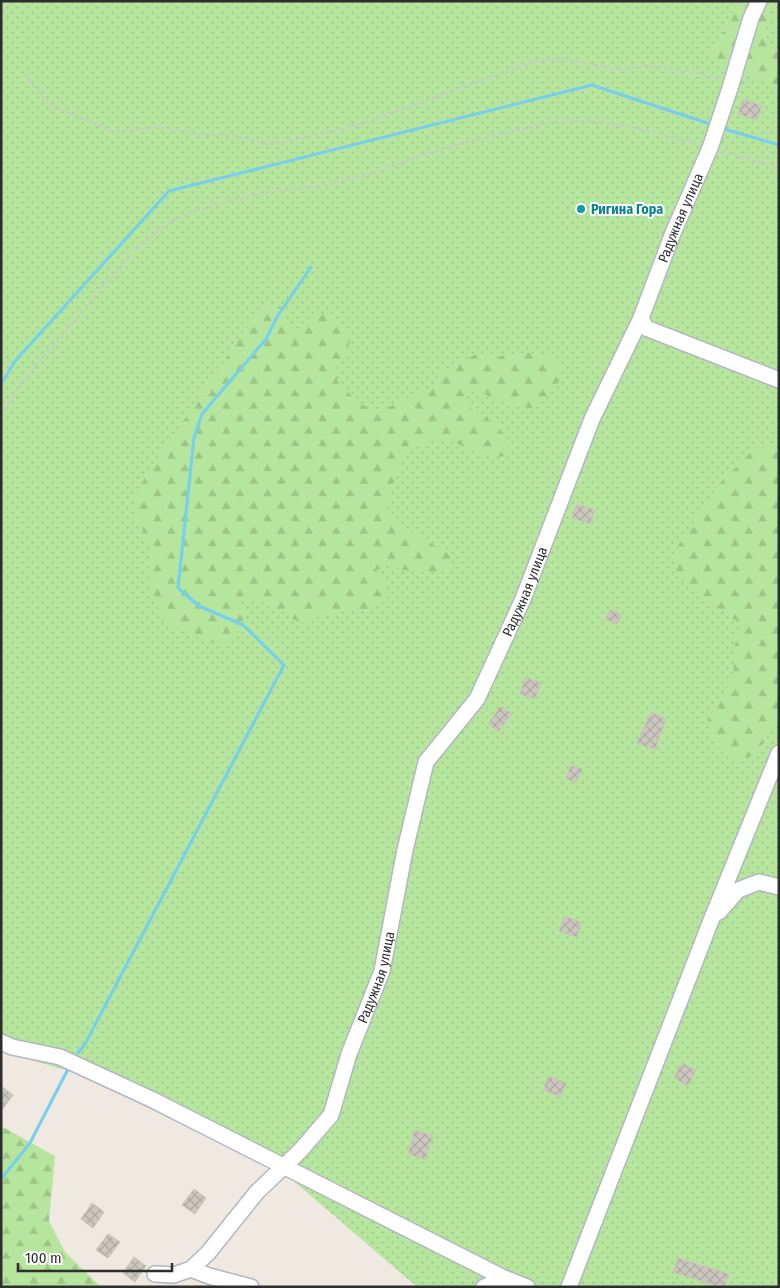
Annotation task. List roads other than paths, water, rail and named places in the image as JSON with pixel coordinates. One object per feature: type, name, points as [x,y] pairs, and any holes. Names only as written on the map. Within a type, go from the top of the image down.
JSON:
[{"type":"street","name":"Радужная улица","points":[[191,1269],[208,1253],[257,1192],[300,1151],[331,1115],[349,1054],[382,971],[405,850],[426,762],[477,699],[523,598],[592,418],[641,318],[673,233],[712,141],[751,18],[760,1]]},
{"type":"street","points":[[641,318],[646,328],[779,380]]},
{"type":"street","points":[[570,1287],[710,923],[779,753]]},
{"type":"street","points":[[710,923],[738,890],[759,882],[779,888]]},
{"type":"street","points":[[1,1042],[12,1047],[60,1056],[153,1100],[504,1278],[527,1287]]},
{"type":"street","points":[[155,1274],[174,1274],[191,1269],[209,1276],[251,1287]]},
{"type":"street","points":[[484,1287],[504,1278]]},
{"type":"waterway","points":[[1,384],[16,360],[169,191],[592,85],[713,125]]},
{"type":"waterway","points":[[721,128],[779,145]]},
{"type":"waterway","points":[[78,1053],[85,1044],[284,665],[243,625],[199,606],[178,588],[194,438],[202,414],[266,339],[277,317],[311,267]]},
{"type":"waterway","points":[[1,1179],[30,1143],[67,1071]]},
{"type":"place","name":"Ригина Гора","points":[[581,209]]}]
